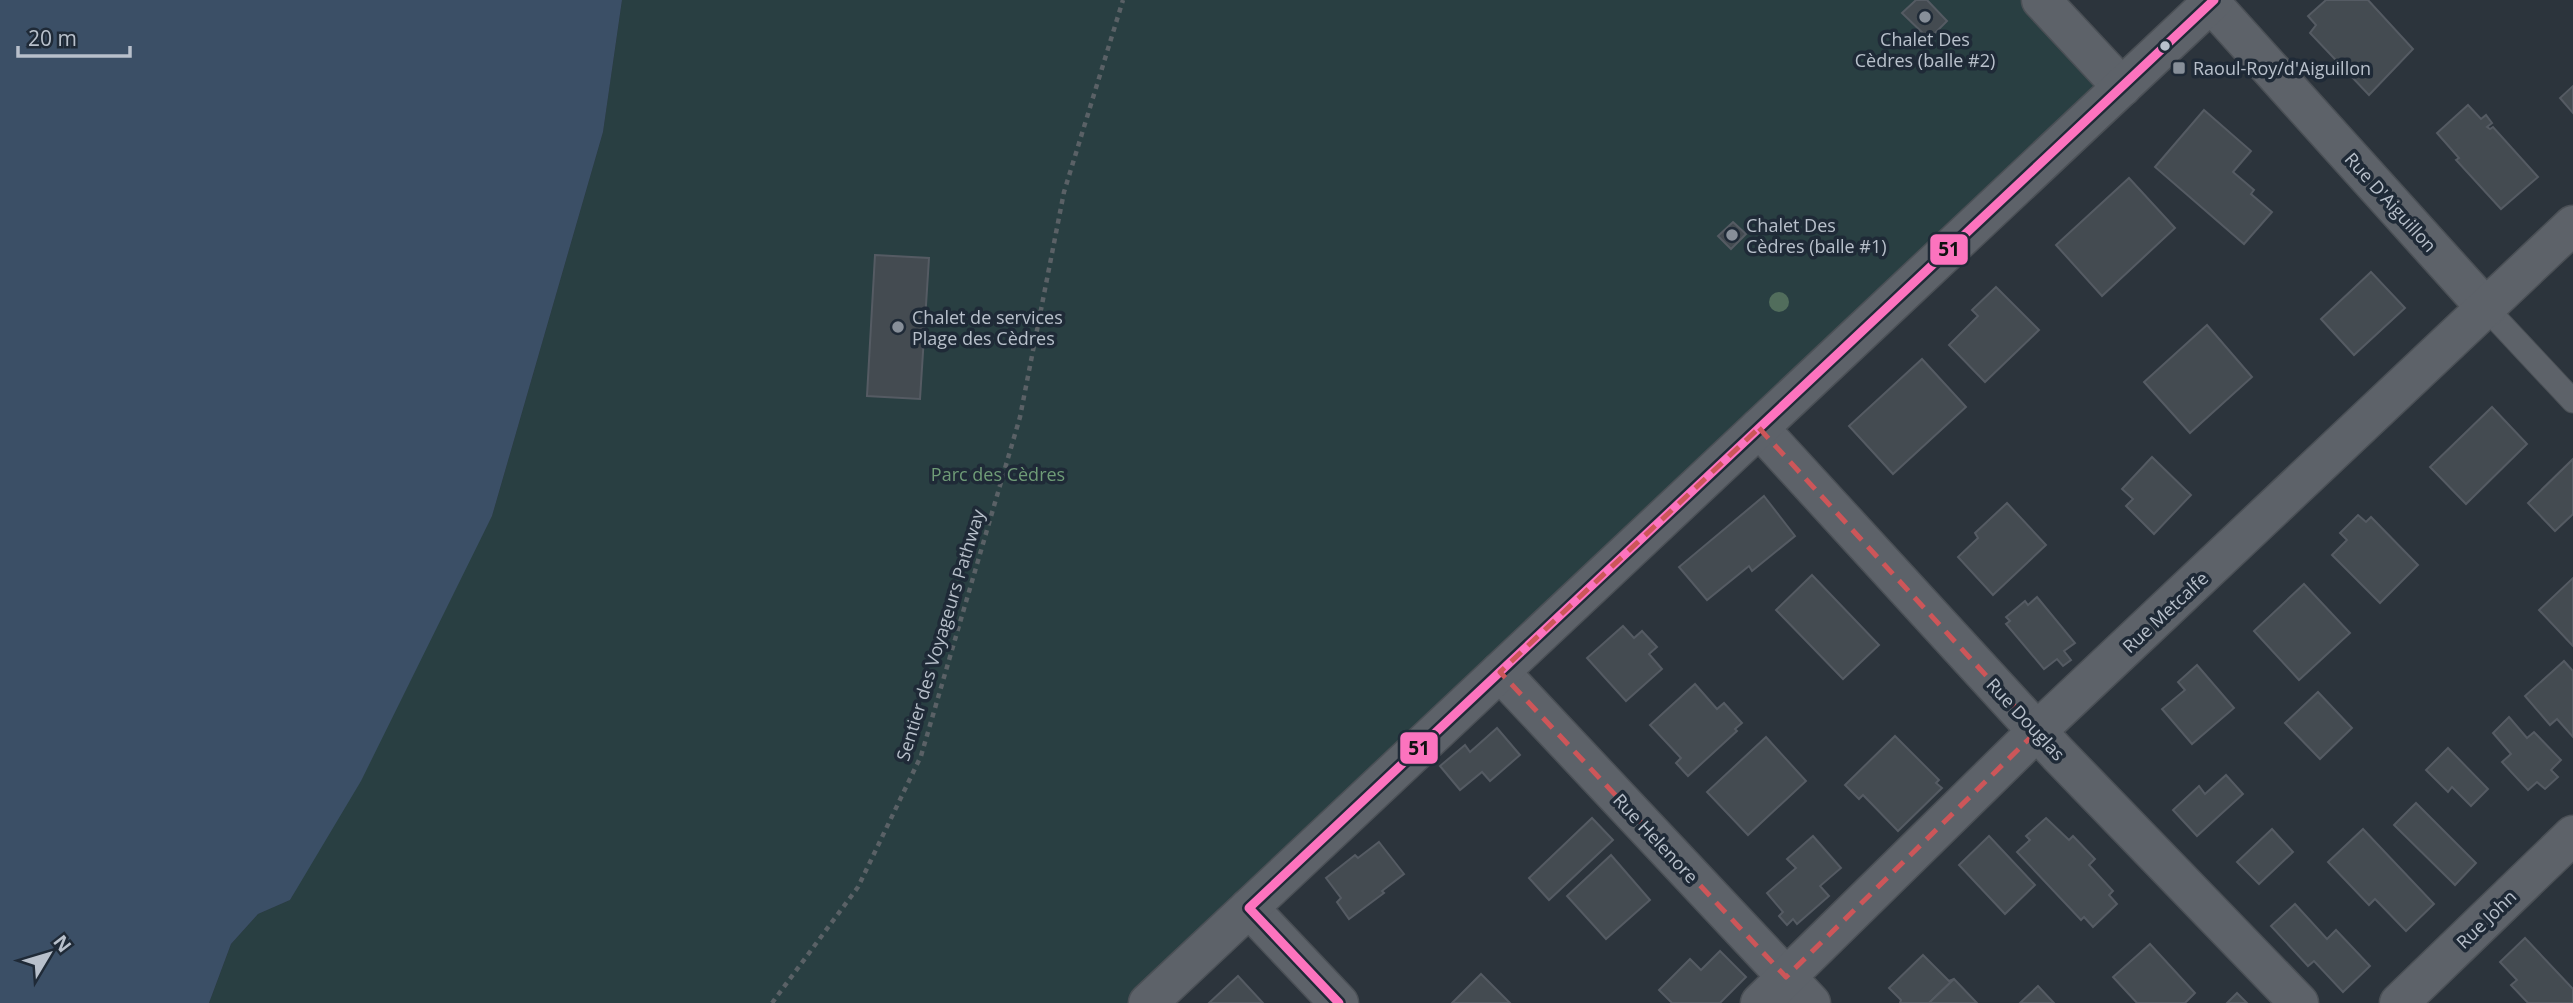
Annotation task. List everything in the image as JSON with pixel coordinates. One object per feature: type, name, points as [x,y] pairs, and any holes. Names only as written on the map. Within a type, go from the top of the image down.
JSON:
[{"type":"street","points":[[2041,0],[2122,87]]},
{"type":"street","points":[[1147,1003],[2213,1]]},
{"type":"street","name":"Rue D'Aiguillon","points":[[2213,1],[2487,309]]},
{"type":"street","name":"Rue Metcalfe","points":[[1786,994],[2037,731],[2573,225]]},
{"type":"street","name":"Rue Douglas","points":[[1759,428],[2037,731],[2299,1003]]},
{"type":"street","name":"Rue Helenore","points":[[1500,672],[1786,994]]},
{"type":"street","name":"Rue John","points":[[2399,1003],[2573,835]]},
{"type":"street","points":[[1249,908],[1339,1003]]},
{"type":"lane","name":"Rue D'Aiguillon","points":[[2487,309],[2573,401]]},
{"type":"path","name":"Sentier des Voyageurs Pathway","points":[[772,1003],[858,887],[921,756],[1020,417],[1064,192],[1123,0]]},
{"type":"highlighted area","points":[[1759,428],[2037,731],[1786,977],[1500,672]]},
{"type":"green space","name":"Parc des Cèdres","points":[[622,0],[2041,0],[2122,87],[1492,660],[1129,1003],[209,1003],[231,944],[258,914],[290,900],[492,516],[603,132]]},
{"type":"water","points":[[0,0],[622,0],[603,132],[492,516],[361,781],[290,900],[258,914],[231,944],[209,1003],[0,1003]]},
{"type":"building","name":"Chalet Des Cèdres (balle #2)","points":[[1916,0],[1927,0],[1947,21],[1929,39],[1902,13]]},
{"type":"building","points":[[2326,0],[2368,0],[2413,49],[2369,95],[2310,33],[2316,25],[2308,16]]},
{"type":"building","points":[[2573,86],[2573,113],[2560,98]]},
{"type":"building","points":[[2468,105],[2481,119],[2486,115],[2492,123],[2487,127],[2493,127],[2538,177],[2501,209],[2456,160],[2459,158],[2437,133]]},
{"type":"building","points":[[2204,110],[2251,151],[2233,172],[2254,190],[2251,194],[2272,212],[2244,244],[2155,167]]},
{"type":"building","points":[[2129,178],[2175,228],[2102,296],[2056,245]]},
{"type":"building","name":"Chalet Des Cèdres (balle #1)","points":[[1733,222],[1746,234],[1731,249],[1718,236]]},
{"type":"building","name":"Chalet de services Plage des Cèdres","points":[[875,255],[929,258],[920,399],[867,396]]},
{"type":"building","points":[[2371,272],[2405,308],[2354,355],[2321,319]]},
{"type":"building","points":[[1996,287],[2039,330],[1985,382],[1949,345],[1978,316],[1972,310]]},
{"type":"building","points":[[2207,325],[2252,377],[2190,433],[2144,382]]},
{"type":"building","points":[[1922,359],[1966,407],[1893,474],[1849,426]]},
{"type":"building","points":[[2492,407],[2527,444],[2466,504],[2430,467]]},
{"type":"building","points":[[2152,457],[2191,495],[2154,534],[2126,506],[2133,499],[2122,489]]},
{"type":"building","points":[[2573,459],[2573,514],[2555,531],[2528,503]]},
{"type":"building","points":[[1764,496],[1795,536],[1752,571],[1749,566],[1707,600],[1679,567]]},
{"type":"building","points":[[2007,503],[2046,545],[1993,595],[1958,557],[1978,538],[1975,533]]},
{"type":"building","points":[[2358,515],[2366,522],[2371,517],[2418,565],[2380,603],[2332,555],[2347,540],[2340,533]]},
{"type":"building","points":[[1812,575],[1879,645],[1843,679],[1776,610]]},
{"type":"building","points":[[2573,578],[2573,646],[2539,610]]},
{"type":"building","points":[[2304,584],[2350,633],[2299,680],[2254,631]]},
{"type":"building","points":[[2037,597],[2075,643],[2064,651],[2071,660],[2063,666],[2057,659],[2044,669],[2006,624],[2010,621],[2006,617],[2025,601],[2028,605]]},
{"type":"building","points":[[1623,626],[1634,638],[1642,631],[1657,647],[1649,654],[1662,669],[1626,701],[1587,658]]},
{"type":"building","points":[[2564,661],[2573,671],[2573,737],[2557,719],[2550,725],[2525,696]]},
{"type":"building","points":[[2197,665],[2234,708],[2192,744],[2162,709],[2185,690],[2178,682]]},
{"type":"building","points":[[1695,684],[1717,709],[1724,703],[1742,723],[1735,729],[1737,731],[1688,776],[1676,763],[1681,758],[1650,725]]},
{"type":"building","points":[[2318,692],[2352,728],[2320,759],[2285,723]]},
{"type":"building","points":[[2509,717],[2527,738],[2534,732],[2561,760],[2551,770],[2558,777],[2545,789],[2537,782],[2528,790],[2502,762],[2511,754],[2493,733]]},
{"type":"building","points":[[1497,728],[1520,755],[1490,781],[1482,772],[1460,790],[1440,766],[1465,745],[1470,752]]},
{"type":"building","points":[[1895,736],[1939,780],[1936,783],[1942,788],[1898,831],[1863,795],[1859,799],[1845,785]]},
{"type":"building","points":[[1766,737],[1806,781],[1748,835],[1707,792]]},
{"type":"building","points":[[2448,748],[2488,789],[2471,806],[2452,787],[2448,792],[2426,770]]},
{"type":"building","points":[[2226,775],[2243,794],[2197,836],[2173,810],[2199,786],[2205,794]]},
{"type":"building","points":[[2416,803],[2476,863],[2455,885],[2394,825]]},
{"type":"building","points":[[1592,818],[1613,840],[1549,900],[1529,878]]},
{"type":"building","points":[[2046,818],[2069,840],[2073,836],[2095,859],[2089,865],[2113,891],[2109,895],[2117,904],[2093,927],[2084,917],[2081,920],[2017,852],[2030,840],[2026,836]]},
{"type":"building","points":[[2272,829],[2293,852],[2259,884],[2237,862]]},
{"type":"building","points":[[2363,829],[2434,904],[2406,931],[2375,899],[2369,905],[2328,862]]},
{"type":"building","points":[[1813,836],[1841,868],[1820,886],[1829,896],[1797,924],[1793,919],[1787,925],[1779,916],[1783,912],[1767,893],[1796,868],[1787,859]]},
{"type":"building","points":[[1989,836],[2035,885],[2005,914],[1959,865]]},
{"type":"building","points":[[1379,842],[1404,874],[1349,919],[1337,902],[1341,898],[1326,878],[1355,855],[1358,858]]},
{"type":"building","points":[[1611,855],[1650,900],[1606,939],[1567,896]]},
{"type":"building","points":[[2295,904],[2327,939],[2336,930],[2370,966],[2343,992],[2314,961],[2308,966],[2271,926]]},
{"type":"building","points":[[2525,938],[2573,989],[2573,1003],[2528,1003],[2511,985],[2517,980],[2500,962]]},
{"type":"building","points":[[2150,944],[2195,993],[2185,1003],[2137,1003],[2113,977]]},
{"type":"building","points":[[1720,951],[1746,977],[1720,1003],[1672,1003],[1659,990],[1690,959],[1701,970]]},
{"type":"building","points":[[1923,955],[1949,981],[1954,979],[1929,1003],[1900,1003],[1901,1000],[1889,988]]},
{"type":"building","points":[[1481,974],[1510,1003],[1452,1003]]},
{"type":"building","points":[[1238,976],[1263,1003],[1209,1003]]},
{"type":"building","points":[[1954,979],[1977,1003],[1929,1003]]},
{"type":"building","points":[[2038,986],[2054,1003],[2020,1003]]},
{"type":"building","points":[[2237,993],[2247,1003],[2227,1003]]},
{"type":"transit line","name":"51","points":[[1339,1003],[1249,908],[2214,0]]},
{"type":"place","name":"Chalet Des Cèdres (balle #2)","points":[[1925,17]]},
{"type":"place","name":"Raoul-Roy/d'Aiguillon","points":[[2179,68]]},
{"type":"place","name":"Chalet Des Cèdres (balle #1)","points":[[1732,235]]},
{"type":"place","name":"Chalet de services Plage des Cèdres","points":[[898,327]]}]
